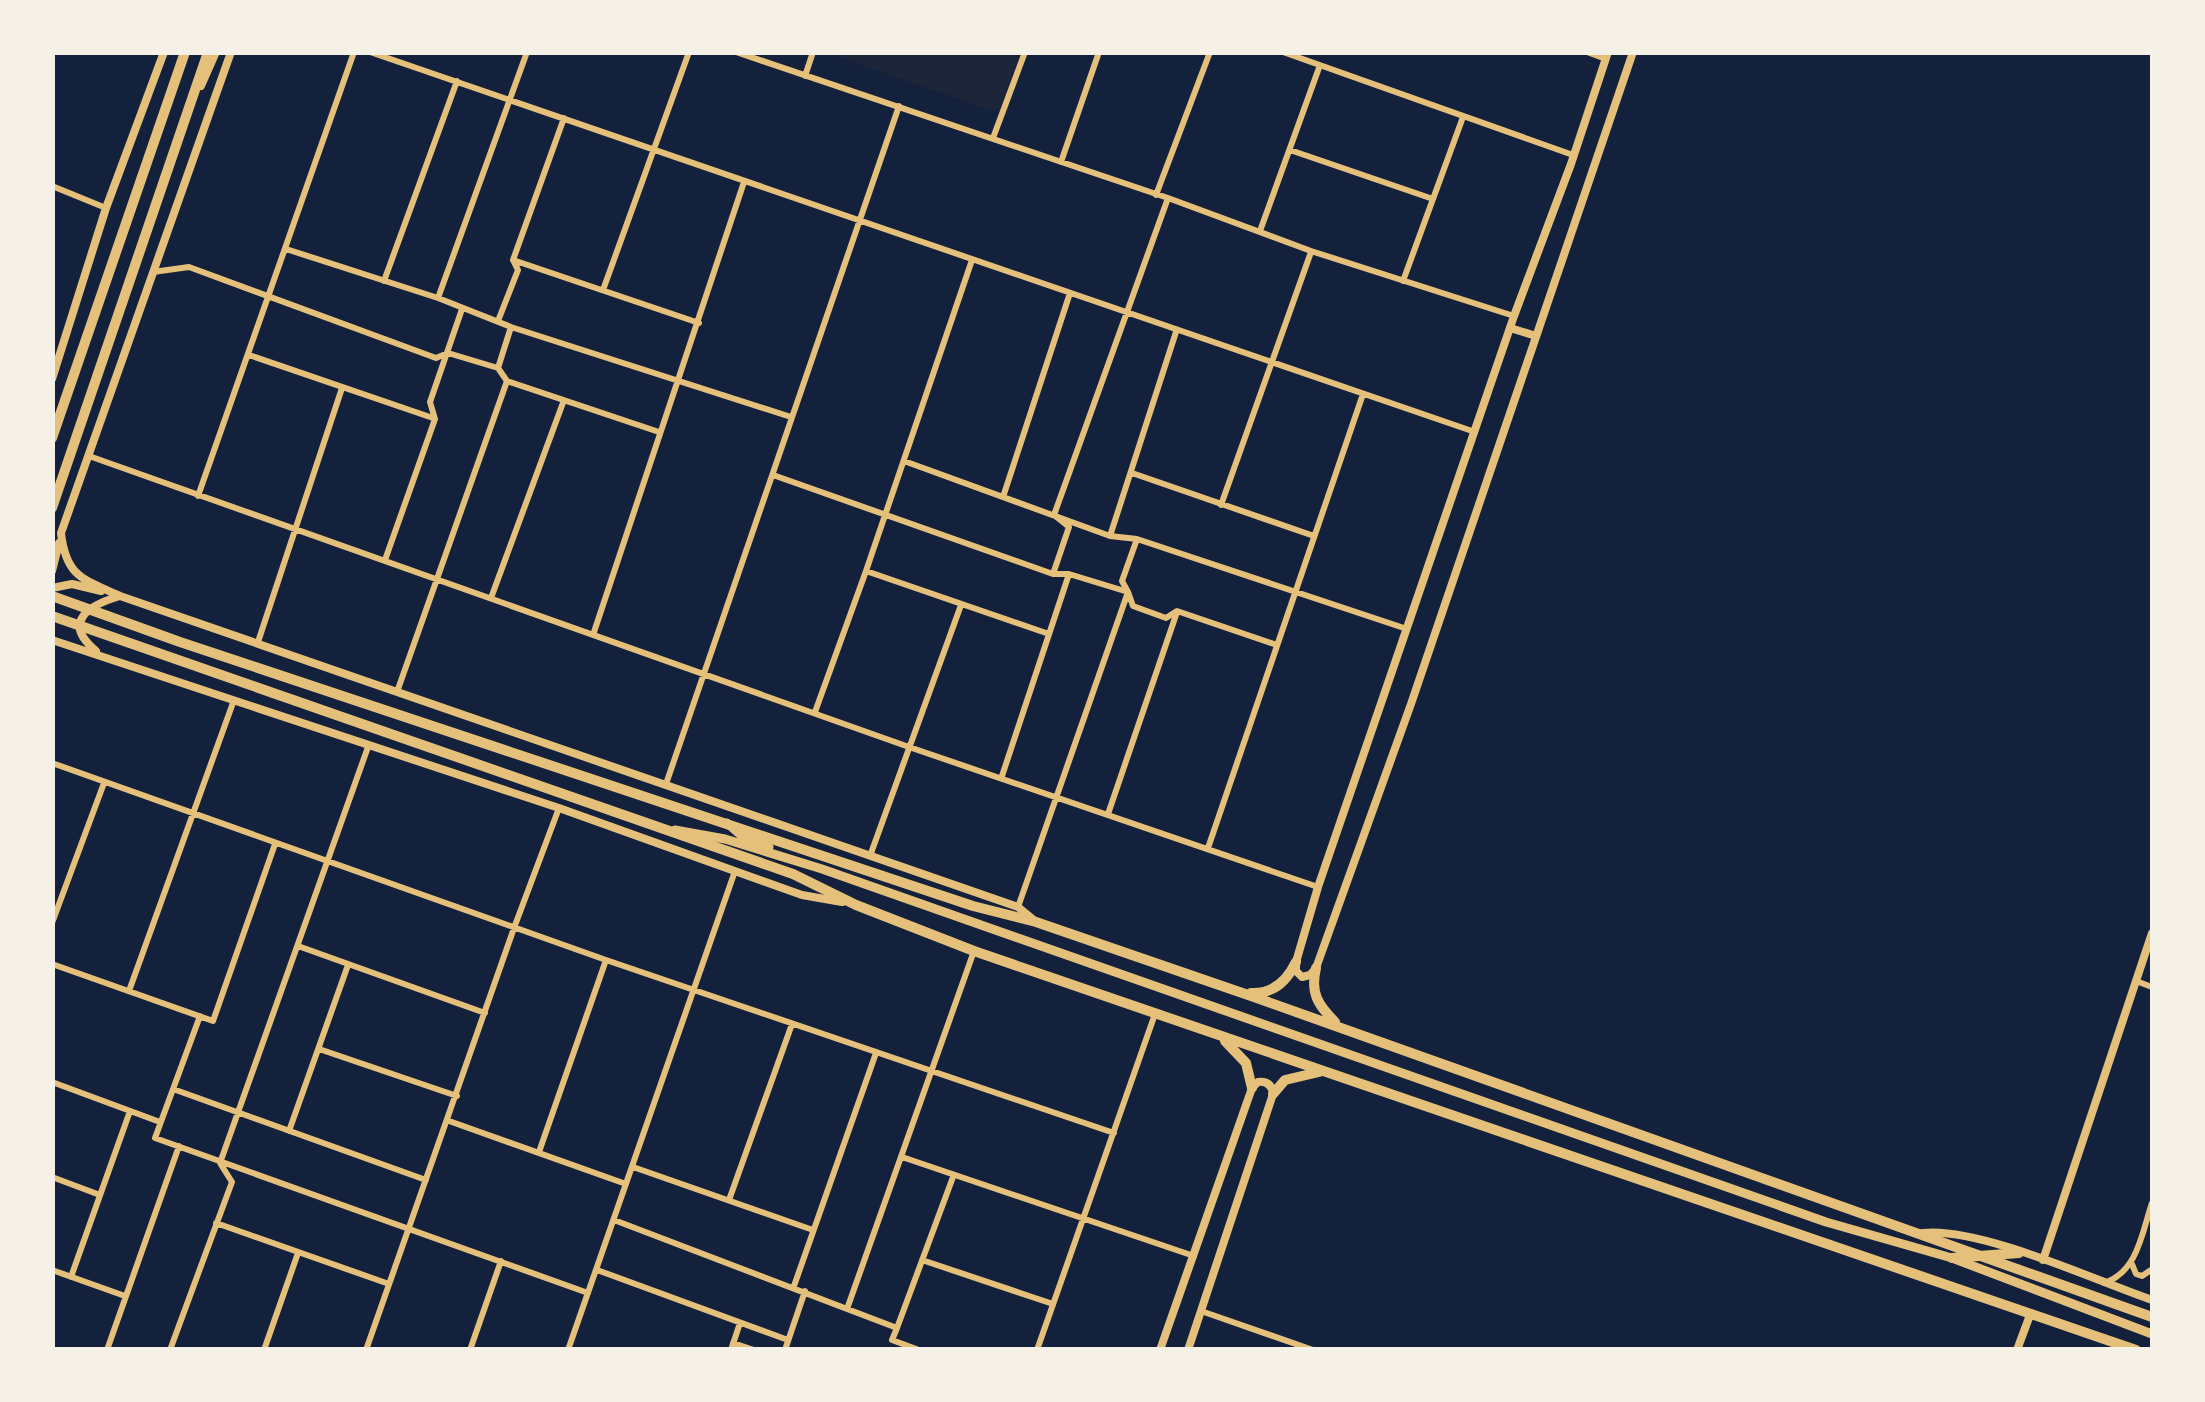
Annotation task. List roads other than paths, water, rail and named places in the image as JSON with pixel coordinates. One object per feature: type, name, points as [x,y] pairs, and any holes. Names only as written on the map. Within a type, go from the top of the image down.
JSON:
[{"type":"main road","points":[[52,438],[185,52]]},
{"type":"main road","points":[[52,508],[208,52]]},
{"type":"main road","points":[[52,596],[1340,1026],[2152,1317]]},
{"type":"main road","points":[[52,616],[793,874],[856,905],[974,951],[2136,1350]]},
{"type":"main road","points":[[727,823],[744,838],[822,869]]},
{"type":"main road","points":[[666,828],[726,839],[822,869],[1662,1161],[1826,1222],[1952,1258],[2152,1334]]},
{"type":"main road","points":[[1240,992],[1261,993],[1278,986],[1296,962]]},
{"type":"main road","points":[[1316,968],[1313,986],[1317,1003],[1340,1026]]},
{"type":"main road","points":[[1221,1036],[1246,1063],[1252,1088]]},
{"type":"main road","points":[[1273,1094],[1285,1080],[1326,1071]]},
{"type":"main road","points":[[1952,1258],[2019,1253]]},
{"type":"street","points":[[52,379],[106,208],[164,52]]},
{"type":"street","points":[[176,140],[216,52]]},
{"type":"street","points":[[52,552],[232,52]]},
{"type":"street","points":[[198,496],[354,52]]},
{"type":"street","points":[[370,52],[1476,433]]},
{"type":"street","points":[[438,298],[527,52]]},
{"type":"street","points":[[603,290],[689,52]]},
{"type":"street","points":[[804,76],[813,52]]},
{"type":"street","points":[[994,138],[1025,52]]},
{"type":"street","points":[[1061,162],[1099,52]]},
{"type":"street","points":[[1156,195],[1210,52]]},
{"type":"street","points":[[1284,52],[1310,57],[1320,65],[1593,171]]},
{"type":"street","points":[[1587,52],[1607,56],[1318,887],[1296,962],[1296,971],[1302,977],[1316,968],[1411,704],[1633,54]]},
{"type":"street","points":[[741,53],[1168,198],[1311,251],[1514,316]]},
{"type":"street","points":[[1260,232],[1320,65]]},
{"type":"street","points":[[384,280],[457,80]]},
{"type":"street","points":[[666,784],[899,106]]},
{"type":"street","points":[[498,321],[518,270],[513,260],[564,118]]},
{"type":"street","points":[[1403,281],[1462,118]]},
{"type":"street","points":[[1290,150],[1434,199]]},
{"type":"street","points":[[593,635],[744,182]]},
{"type":"street","points":[[52,186],[106,208]]},
{"type":"street","points":[[1054,515],[1168,198]]},
{"type":"street","points":[[286,249],[791,417]]},
{"type":"street","points":[[1221,505],[1311,251]]},
{"type":"street","points":[[513,260],[699,323]]},
{"type":"street","points":[[815,712],[972,260]]},
{"type":"street","points":[[153,272],[189,268],[436,358],[448,353],[498,368],[507,381],[659,432]]},
{"type":"street","points":[[1003,497],[1070,293]]},
{"type":"street","points":[[385,560],[435,419],[430,402],[462,309]]},
{"type":"street","points":[[498,368],[511,326]]},
{"type":"street","points":[[1510,328],[1536,336]]},
{"type":"street","points":[[1110,536],[1176,332]]},
{"type":"street","points":[[248,355],[435,419]]},
{"type":"street","points":[[398,692],[507,381]]},
{"type":"street","points":[[258,642],[342,388]]},
{"type":"street","points":[[1208,848],[1362,394]]},
{"type":"street","points":[[490,598],[564,400]]},
{"type":"street","points":[[89,456],[909,747],[1318,887]]},
{"type":"street","points":[[904,462],[1110,536],[1138,540],[1406,629]]},
{"type":"street","points":[[1132,473],[1314,536]]},
{"type":"street","points":[[773,474],[1053,574],[1070,574],[1128,592]]},
{"type":"street","points":[[1053,574],[1069,527],[1054,515]]},
{"type":"street","points":[[53,571],[61,533]]},
{"type":"street","points":[[61,533],[69,567],[120,596]]},
{"type":"street","points":[[1138,540],[1122,581],[1132,606],[1166,618],[1177,611]]},
{"type":"street","points":[[866,571],[1049,634]]},
{"type":"street","points":[[1002,776],[1070,574]]},
{"type":"street","points":[[52,588],[72,584],[120,596],[258,642],[1018,907],[1036,922]]},
{"type":"street","points":[[1018,907],[1128,592]]},
{"type":"street","points":[[104,658],[88,644],[81,619],[92,605],[120,596]]},
{"type":"street","points":[[870,856],[961,605]]},
{"type":"street","points":[[1177,611],[1277,645]]},
{"type":"street","points":[[1108,814],[1177,611]]},
{"type":"street","points":[[52,637],[104,658],[560,808],[802,894],[856,905]]},
{"type":"street","points":[[129,991],[234,700]]},
{"type":"street","points":[[220,1163],[368,747]]},
{"type":"street","points":[[52,763],[514,928],[1114,1133]]},
{"type":"street","points":[[52,923],[104,783]]},
{"type":"street","points":[[366,1350],[560,808]]},
{"type":"street","points":[[52,964],[213,1021],[276,844]]},
{"type":"street","points":[[568,1350],[735,871]]},
{"type":"street","points":[[2043,1260],[2152,934]]},
{"type":"street","points":[[298,946],[485,1013]]},
{"type":"street","points":[[847,1309],[974,951]]},
{"type":"street","points":[[539,1152],[606,960]]},
{"type":"street","points":[[289,1131],[348,965]]},
{"type":"street","points":[[2136,982],[2152,987]]},
{"type":"street","points":[[1038,1350],[1155,1014]]},
{"type":"street","points":[[200,1016],[155,1138],[588,1293]]},
{"type":"street","points":[[730,1200],[792,1024]]},
{"type":"street","points":[[319,1049],[457,1096]]},
{"type":"street","points":[[794,1286],[876,1053]]},
{"type":"street","points":[[52,1082],[160,1122]]},
{"type":"street","points":[[1160,1350],[1252,1088],[1264,1082],[1273,1094],[1188,1350]]},
{"type":"street","points":[[172,1088],[426,1180]]},
{"type":"street","points":[[71,1277],[130,1111]]},
{"type":"street","points":[[449,1121],[626,1184]]},
{"type":"street","points":[[107,1350],[179,1146]]},
{"type":"street","points":[[902,1158],[1194,1256]]},
{"type":"street","points":[[170,1350],[232,1182],[220,1163]]},
{"type":"street","points":[[633,1166],[813,1230]]},
{"type":"street","points":[[919,1350],[892,1340],[953,1176]]},
{"type":"street","points":[[52,1177],[100,1194]]},
{"type":"street","points":[[2103,1283],[2114,1280],[2132,1263],[2152,1203]]},
{"type":"street","points":[[614,1220],[897,1328]]},
{"type":"street","points":[[216,1223],[389,1284]]},
{"type":"street","points":[[1921,1233],[1951,1232],[2152,1300]]},
{"type":"street","points":[[264,1350],[298,1253]]},
{"type":"street","points":[[922,1260],[1053,1304]]},
{"type":"street","points":[[470,1350],[501,1261]]},
{"type":"street","points":[[2132,1263],[2136,1274],[2142,1276],[2152,1270]]},
{"type":"street","points":[[52,1270],[125,1296]]},
{"type":"street","points":[[596,1270],[788,1340]]},
{"type":"street","points":[[785,1350],[805,1290]]},
{"type":"street","points":[[1201,1311],[1313,1350]]},
{"type":"street","points":[[2017,1350],[2030,1314]]},
{"type":"street","points":[[740,1323],[732,1346],[754,1350]]}]
